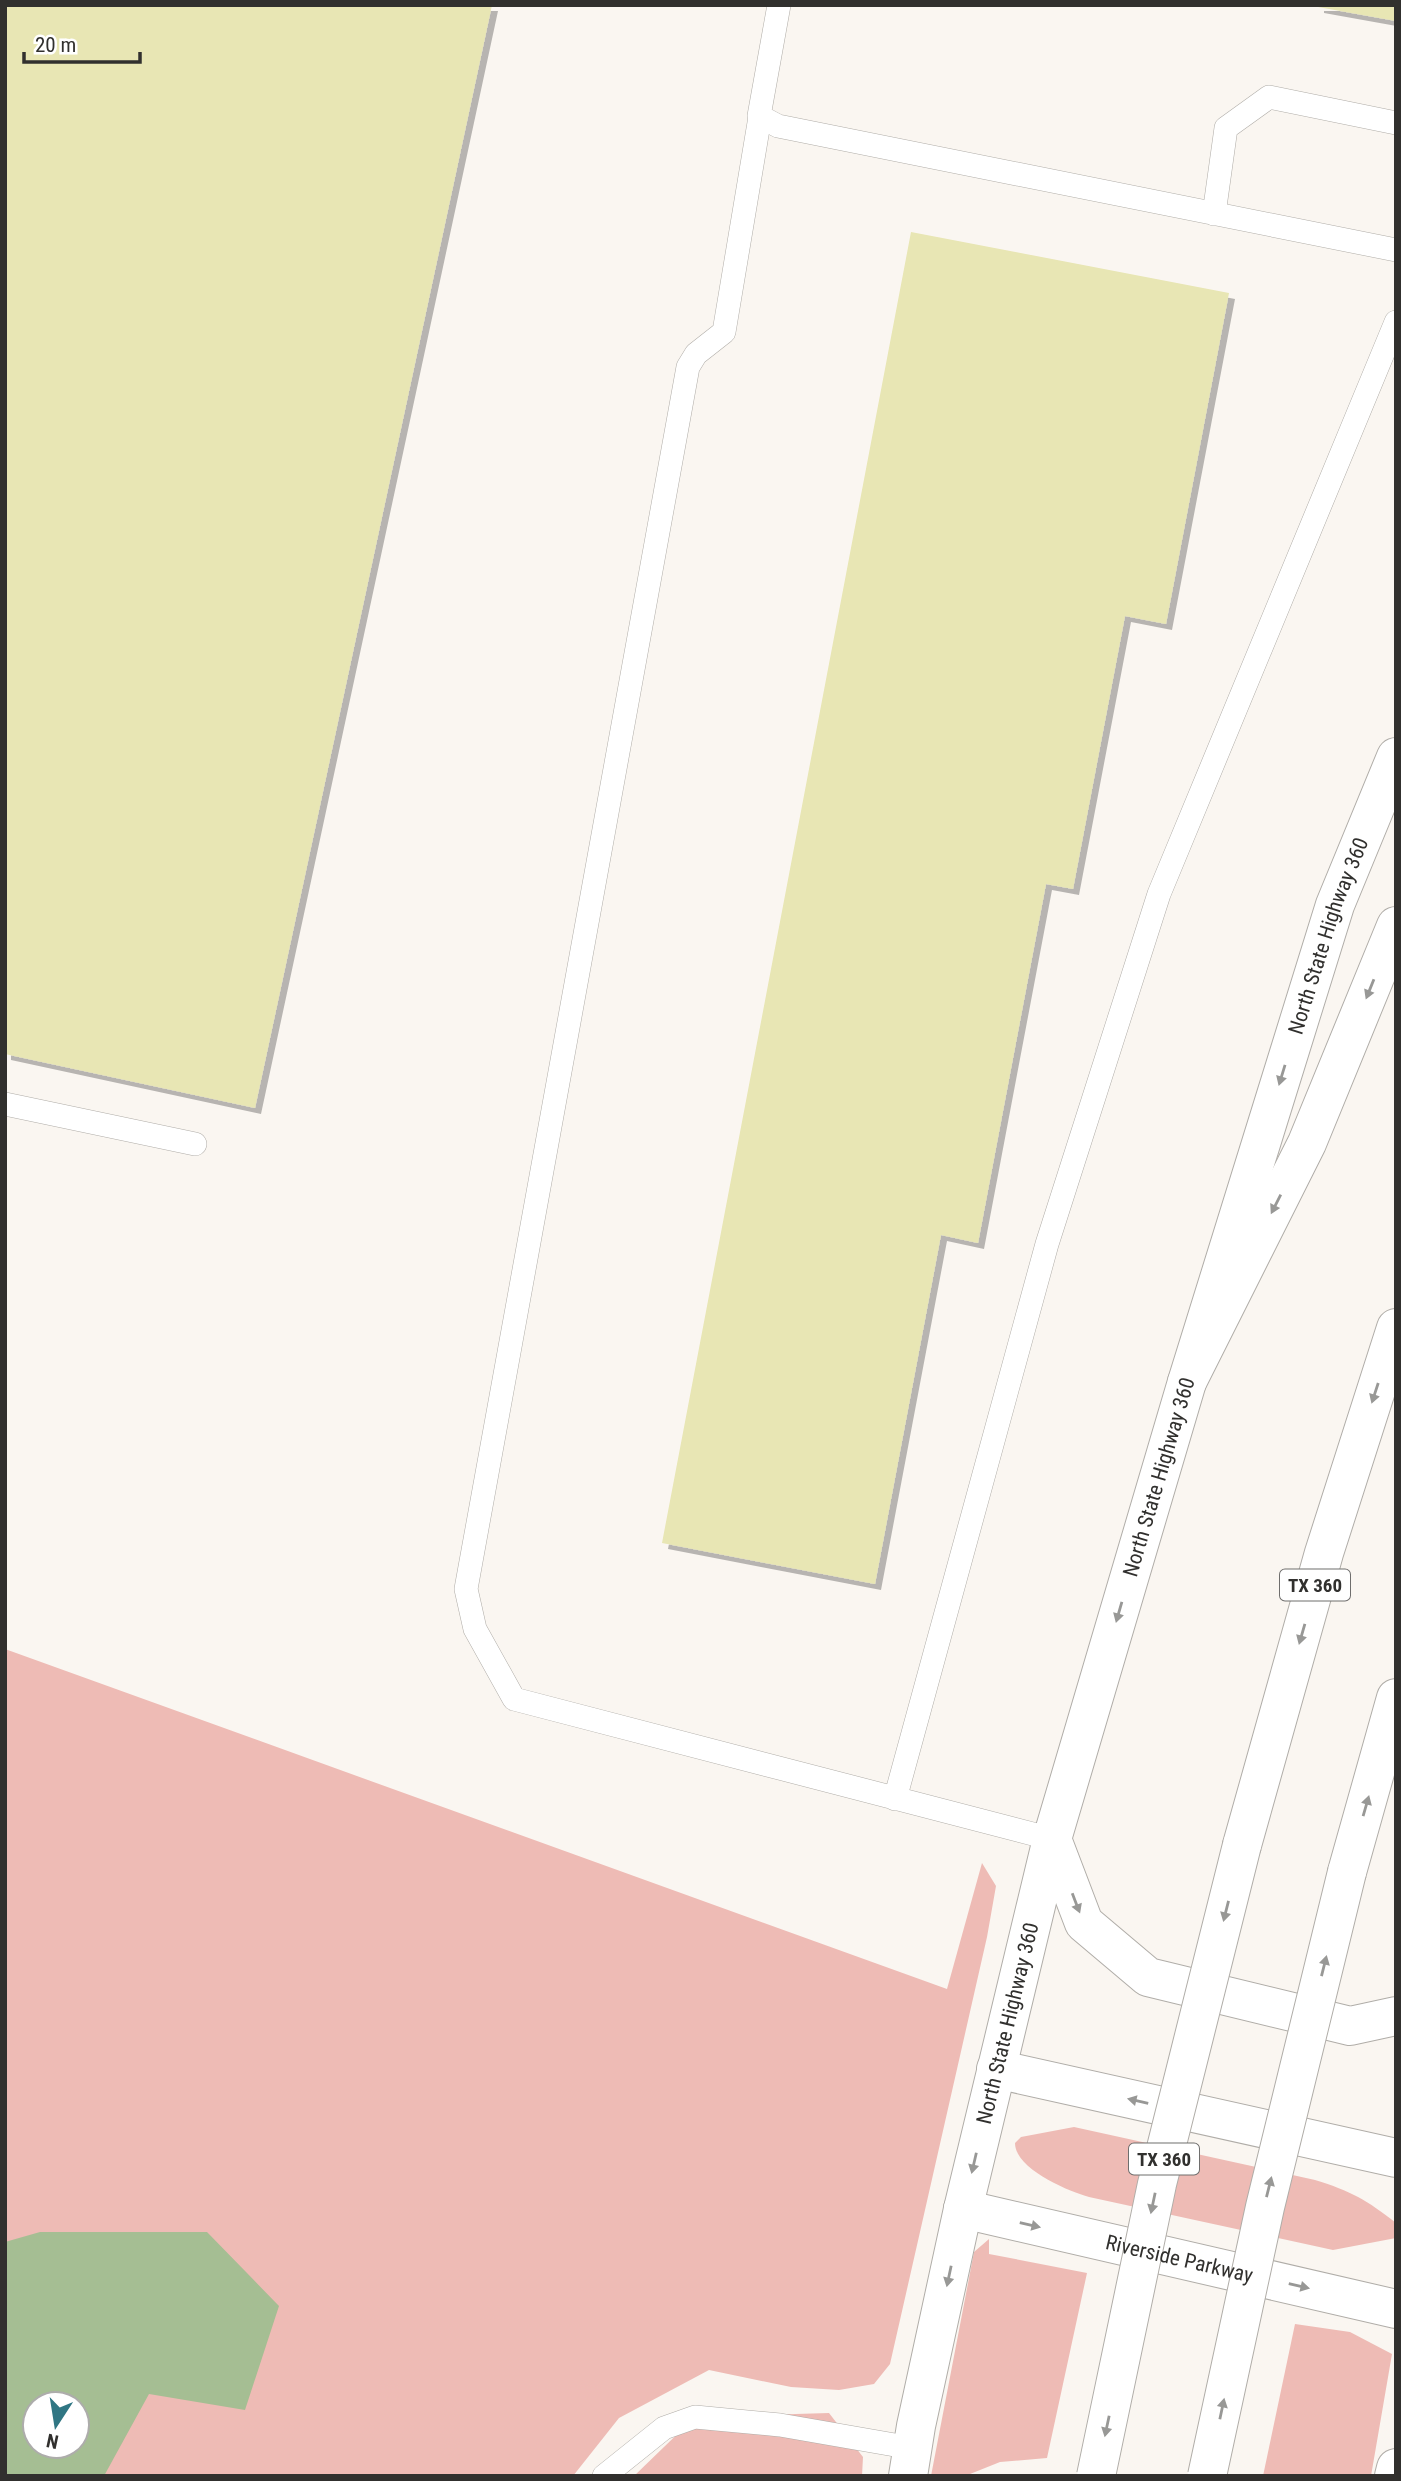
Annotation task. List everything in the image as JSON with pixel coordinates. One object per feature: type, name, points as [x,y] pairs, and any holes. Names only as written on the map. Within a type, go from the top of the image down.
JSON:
[{"type":"main road","name":"North State Highway 360","points":[[910,2462],[963,2209],[1052,1839],[1186,1382],[1335,905],[1396,757]]},
{"type":"main road","points":[[1186,1382],[1307,1143],[1396,926]]},
{"type":"main road","name":"TX 360","points":[[1096,2476],[1157,2184],[1242,1845],[1324,1553],[1396,1328]]},
{"type":"main road","points":[[1207,2476],[1265,2207],[1347,1872],[1396,1698]]},
{"type":"main road","points":[[1052,1839],[1084,1923],[1148,1977],[1350,2026],[1396,2016]]},
{"type":"main road","points":[[996,2069],[1396,2158]]},
{"type":"main road","name":"Riverside Parkway","points":[[963,2209],[1396,2309]]},
{"type":"main road","points":[[1394,2476],[1396,2468]]},
{"type":"lane","points":[[779,5],[724,332],[696,354],[688,368],[466,1589],[475,1629],[514,1699],[1052,1839]]},
{"type":"lane","points":[[1214,214],[1226,128],[1269,97],[1396,123]]},
{"type":"lane","points":[[761,117],[778,126],[1396,250]]},
{"type":"lane","points":[[895,1798],[1047,1244],[1159,894],[1396,322]]},
{"type":"lane","points":[[5,1104],[195,1144]]},
{"type":"lane","points":[[604,2476],[610,2468],[664,2428],[695,2417],[780,2425],[910,2462]]},
{"type":"shaded area","points":[[5,1649],[947,1989],[982,1863],[996,1886],[987,1937],[890,2364],[874,2384],[839,2390],[791,2387],[709,2370],[619,2418],[573,2476],[5,2476]]},
{"type":"shaded area","points":[[1074,2127],[1328,2184],[1358,2197],[1396,2223],[1396,2238],[1333,2250],[1089,2197],[1044,2178],[1017,2153],[1015,2143],[1021,2137]]},
{"type":"shaded area","points":[[40,2232],[207,2232],[279,2306],[245,2410],[149,2394],[104,2476],[5,2476],[5,2242]]},
{"type":"shaded area","points":[[989,2239],[989,2254],[1087,2273],[1047,2458],[1000,2462],[965,2476],[931,2476],[974,2252]]},
{"type":"shaded area","points":[[1295,2324],[1350,2332],[1392,2354],[1371,2476],[1263,2476]]},
{"type":"shaded area","points":[[829,2413],[863,2457],[862,2476],[634,2476],[695,2417]]},
{"type":"building","points":[[5,5],[492,5],[255,1108],[5,1054]]},
{"type":"building","points":[[1396,5],[1396,21],[1318,7]]},
{"type":"building","points":[[911,232],[1229,293],[1166,624],[1125,616],[1073,889],[1046,884],[978,1243],[941,1235],[875,1584],[662,1543]]}]
